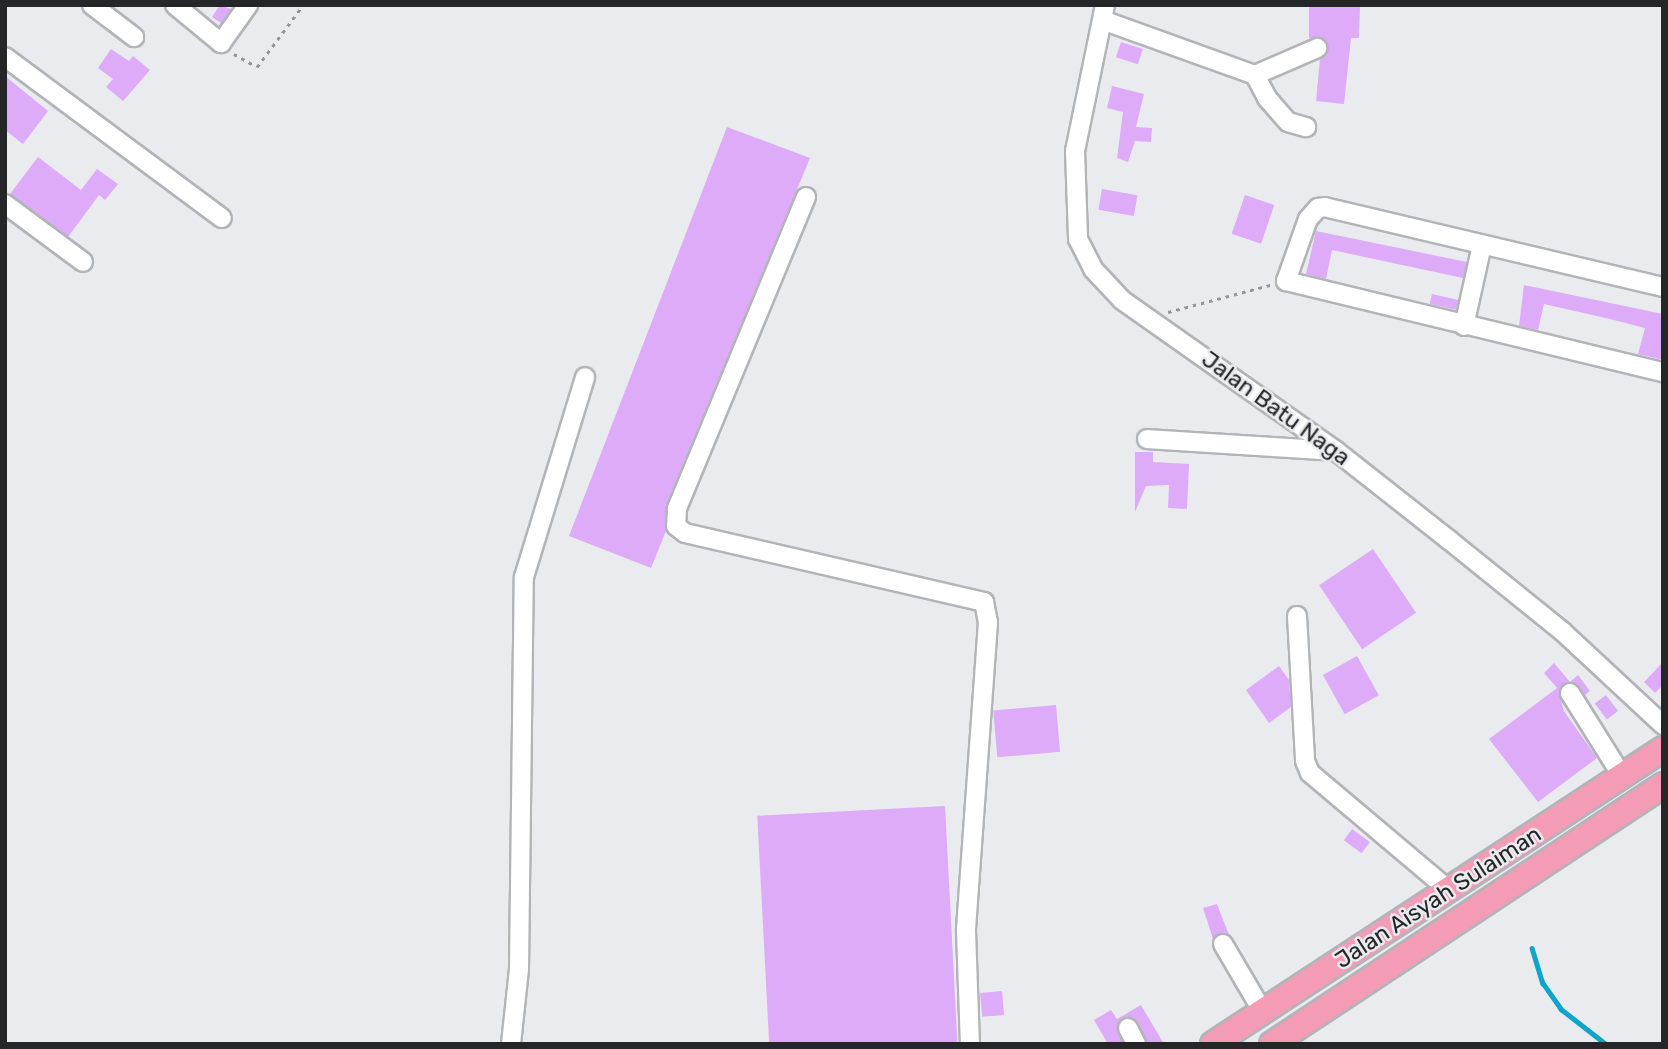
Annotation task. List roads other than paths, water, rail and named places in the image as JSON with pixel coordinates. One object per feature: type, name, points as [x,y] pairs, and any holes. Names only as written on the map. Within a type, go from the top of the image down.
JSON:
[{"type":"highway","name":"Jalan Aisyah Sulaiman","points":[[1213,1044],[1663,749]]},
{"type":"highway","name":"Jalan Aisyah Sulaiman","points":[[1272,1044],[1663,785]]},
{"type":"street","points":[[92,5],[134,37]]},
{"type":"street","points":[[175,5],[221,43],[248,5]]},
{"type":"street","points":[[1105,13],[1255,75],[1267,99],[1288,122],[1306,127]]},
{"type":"street","name":"Jalan Batu Naga","points":[[1105,13],[1081,107],[1075,151],[1079,239],[1105,284],[1336,451],[1563,632],[1663,725]]},
{"type":"street","points":[[1255,75],[1317,48]]},
{"type":"street","points":[[5,57],[222,218]]},
{"type":"street","points":[[806,197],[677,509],[676,526],[685,533],[978,599],[987,608],[965,931],[970,1044]]},
{"type":"street","points":[[5,204],[83,262]]},
{"type":"street","points":[[1663,287],[1318,208],[1308,219],[1286,281],[1663,372]]},
{"type":"street","points":[[1464,326],[1482,245]]},
{"type":"street","points":[[510,1044],[519,969],[523,589],[585,377]]},
{"type":"street","points":[[1147,439],[1336,451]]},
{"type":"street","points":[[1297,616],[1304,690],[1305,761],[1310,773],[1449,890]]},
{"type":"street","points":[[1570,694],[1622,776]]},
{"type":"street","points":[[1223,944],[1263,1012]]},
{"type":"waterway","points":[[1532,948],[1543,983],[1561,1009],[1606,1044]]}]
